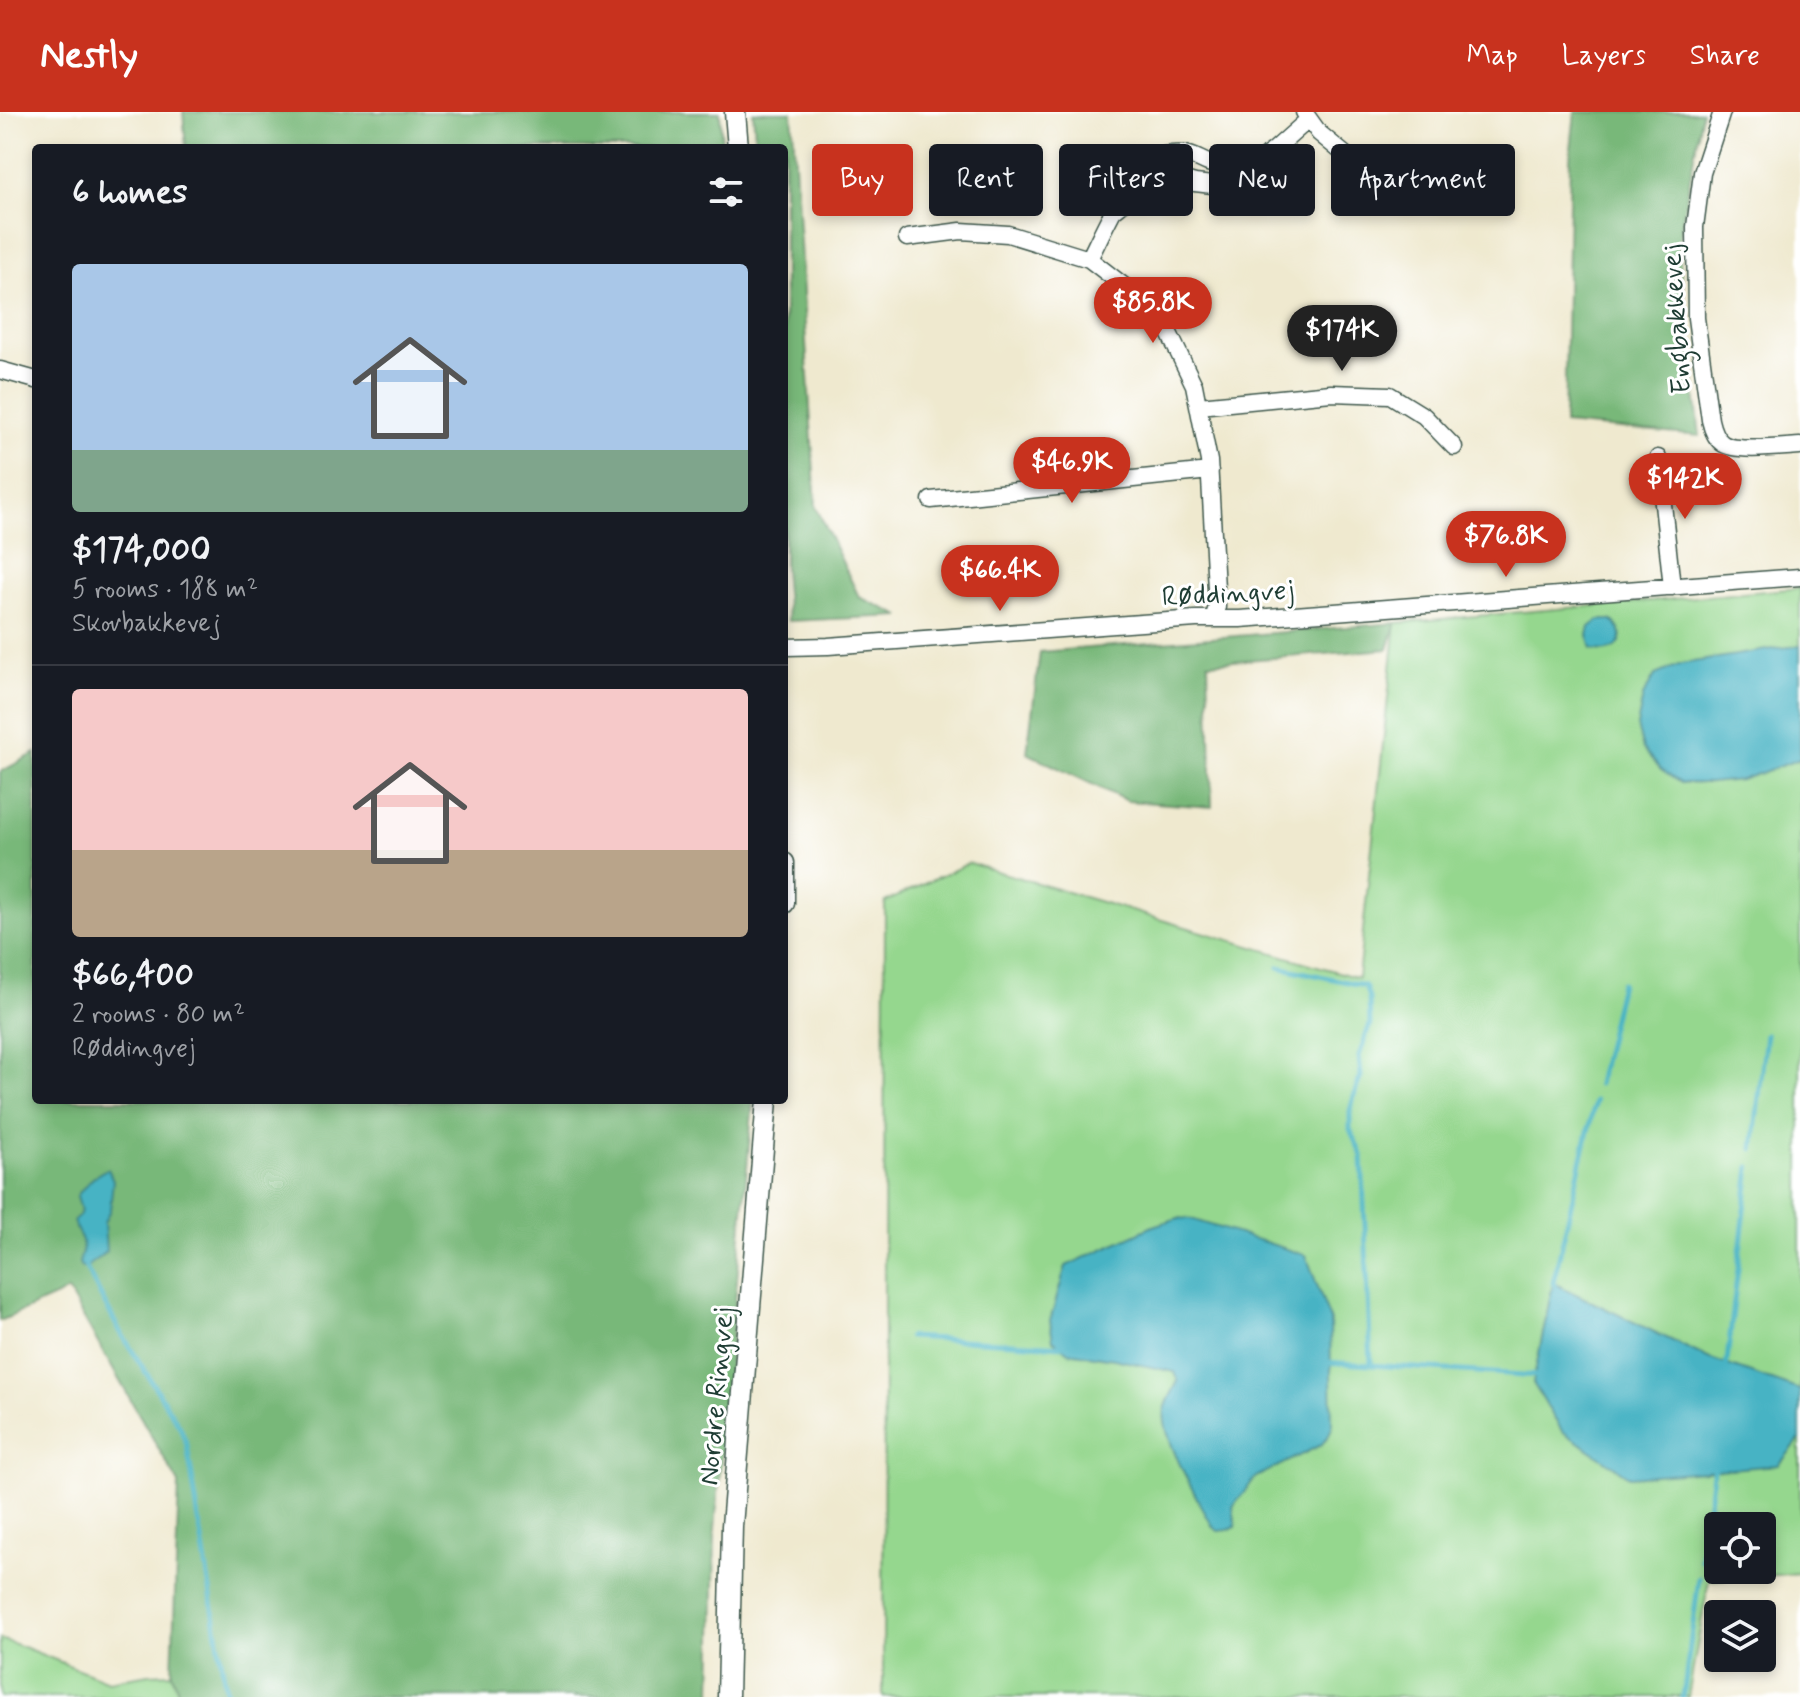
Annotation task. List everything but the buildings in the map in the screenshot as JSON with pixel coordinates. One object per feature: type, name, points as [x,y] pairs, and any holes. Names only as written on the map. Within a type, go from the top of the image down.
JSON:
[{"type":"main road","points":[[735,112],[738,144]]},
{"type":"main road","name":"Nordre Ringvej","points":[[728,1697],[732,1526],[767,1104]]},
{"type":"street","name":"Engbakkevej","points":[[1722,112],[1702,173],[1695,227],[1696,318],[1710,420],[1714,434],[1723,445],[1735,448],[1800,446]]},
{"type":"street","points":[[1280,144],[1307,115],[1319,133],[1332,144]]},
{"type":"street","points":[[1089,259],[1111,216]]},
{"type":"street","points":[[907,238],[961,231],[1008,234],[1089,259],[1133,293],[1169,333],[1194,385],[1210,471],[1217,607],[1213,619]]},
{"type":"street","points":[[0,370],[32,379]]},
{"type":"street","points":[[1199,406],[1331,393],[1390,395],[1424,416],[1454,447]]},
{"type":"street","points":[[1658,458],[1672,587]]},
{"type":"street","points":[[931,500],[1210,471]]},
{"type":"street","name":"Røddingvej","points":[[788,647],[1240,619],[1800,577]]},
{"type":"green space","points":[[183,112],[720,112],[722,144],[186,144]]},
{"type":"green space","points":[[753,112],[792,112],[816,507],[859,597],[901,616],[788,621],[788,144],[756,144]]},
{"type":"green space","points":[[1575,112],[1702,112],[1678,245],[1700,436],[1564,424],[1570,159]]},
{"type":"green space","points":[[1800,588],[1800,1573],[1776,1575],[1776,1512],[1704,1512],[1704,1584],[1708,1584],[1688,1697],[883,1697],[885,902],[969,863],[1358,978],[1396,623]]},
{"type":"green space","points":[[1396,623],[1388,649],[1208,663],[1212,807],[1127,801],[1027,753],[1040,652]]},
{"type":"green space","points":[[32,755],[32,1104],[753,1104],[715,1528],[712,1697],[180,1697],[172,1673],[179,1484],[68,1291],[0,1321],[0,772]]},
{"type":"green space","points":[[0,1639],[108,1681],[172,1673],[180,1697],[0,1697]]},
{"type":"water","points":[[1599,620],[1612,620],[1618,627],[1621,639],[1614,648],[1601,651],[1592,649],[1588,635],[1590,627]]},
{"type":"water","points":[[1800,646],[1800,759],[1741,780],[1680,783],[1661,770],[1643,749],[1637,726],[1643,696],[1655,675],[1681,664]]},
{"type":"water","points":[[108,1169],[113,1180],[110,1210],[104,1223],[106,1251],[86,1268],[81,1267],[82,1241],[73,1221],[80,1213],[77,1196],[95,1176]]},
{"type":"water","points":[[1178,1218],[1191,1219],[1306,1255],[1330,1320],[1332,1427],[1328,1437],[1321,1445],[1256,1477],[1233,1507],[1236,1527],[1228,1530],[1218,1531],[1213,1527],[1168,1435],[1165,1410],[1178,1381],[1175,1372],[1068,1352],[1053,1340],[1050,1321],[1066,1266],[1153,1226]]},
{"type":"water","points":[[1553,1283],[1708,1358],[1800,1390],[1800,1439],[1779,1465],[1630,1477],[1562,1431],[1533,1383]]},
{"type":"waterway","points":[[1279,967],[1365,986],[1369,998],[1370,1024],[1359,1056],[1361,1076],[1350,1111],[1350,1129],[1362,1156],[1371,1365]]},
{"type":"waterway","points":[[1598,1084],[1621,983]]},
{"type":"waterway","points":[[1753,1149],[1766,1034]]},
{"type":"waterway","points":[[1555,1287],[1553,1283],[1595,1101]]},
{"type":"waterway","points":[[1726,1369],[1750,1167]]},
{"type":"waterway","points":[[86,1268],[118,1328],[180,1427],[187,1445],[227,1697]]},
{"type":"waterway","points":[[909,1337],[1064,1346]]},
{"type":"waterway","points":[[1325,1362],[1539,1376]]},
{"type":"waterway","points":[[1701,1560],[1714,1466]]},
{"type":"waterway","points":[[1683,1697],[1699,1578]]}]
